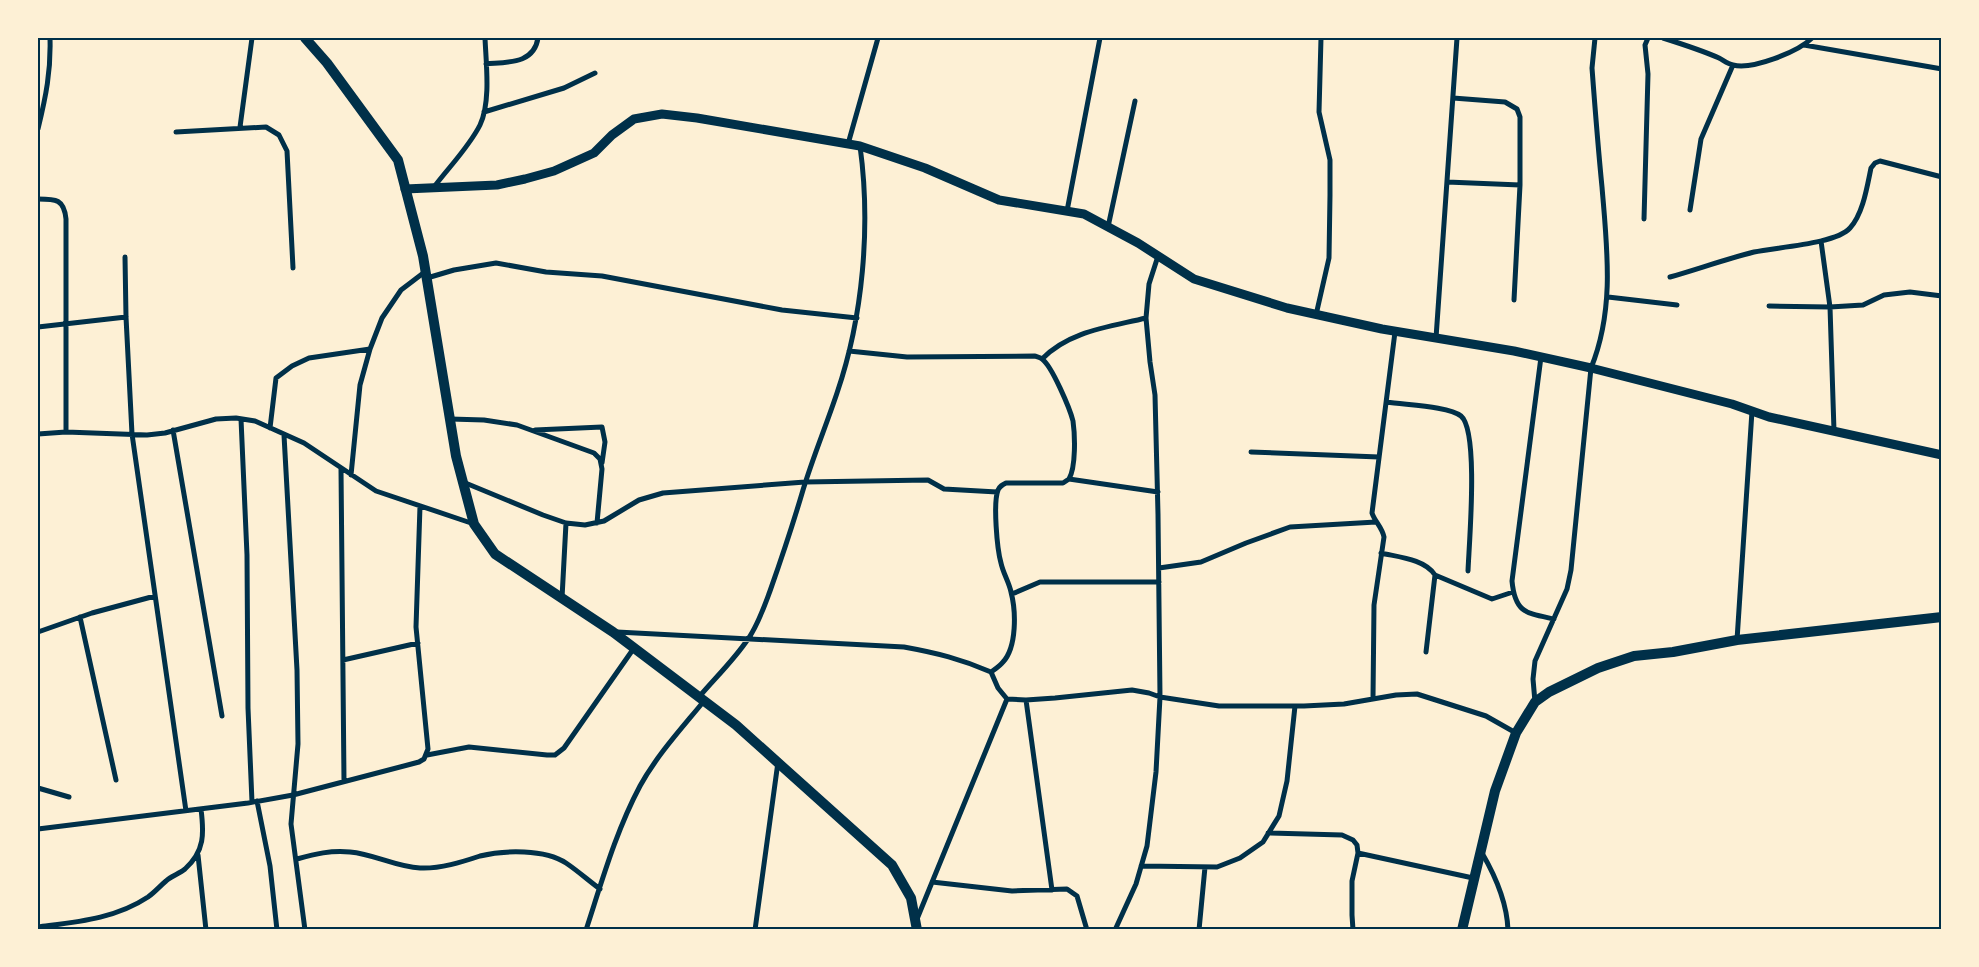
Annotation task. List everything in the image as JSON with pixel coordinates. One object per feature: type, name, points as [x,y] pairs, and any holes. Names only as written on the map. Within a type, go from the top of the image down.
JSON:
[{"type":"main road","points":[[305,38],[326,63],[398,160],[426,275],[456,456],[474,524],[495,554],[613,632],[736,725],[892,865],[911,898],[916,924]]},
{"type":"main road","points":[[1462,930],[1495,791],[1516,733],[1535,702],[1549,692],[1598,668],[1634,656],[1673,652],[1737,640],[1942,617]]},
{"type":"street","points":[[38,128],[48,91],[51,63],[50,38]]},
{"type":"street","points":[[240,127],[252,38]]},
{"type":"street","points":[[433,189],[474,135],[484,112],[485,38]]},
{"type":"street","points":[[486,64],[517,61],[530,55],[537,46],[538,38]]},
{"type":"street","points":[[848,144],[878,38]]},
{"type":"street","points":[[1067,211],[1100,38]]},
{"type":"street","points":[[1316,314],[1329,258],[1330,160],[1319,112],[1321,38]]},
{"type":"street","points":[[1436,338],[1457,38]]},
{"type":"street","points":[[1535,702],[1533,679],[1535,661],[1567,589],[1571,570],[1591,368],[1597,353],[1608,297],[1609,264],[1592,68],[1595,38]]},
{"type":"street","points":[[1644,218],[1648,74],[1646,45],[1648,38]]},
{"type":"street","points":[[1664,38],[1733,65],[1746,65],[1783,56],[1804,45],[1812,38]]},
{"type":"street","points":[[1804,45],[1942,69]]},
{"type":"street","points":[[1690,210],[1701,140],[1733,65]]},
{"type":"street","points":[[484,112],[564,88],[595,74]]},
{"type":"street","points":[[1453,98],[1505,102],[1516,109],[1520,117],[1520,185],[1514,300]]},
{"type":"street","points":[[1108,227],[1135,101]]},
{"type":"street","points":[[405,190],[497,185],[525,180],[554,171],[594,153],[612,135],[634,119],[662,114],[697,118],[860,146],[926,168],[999,200],[1084,214],[1194,279],[1287,308],[1396,332],[1541,357],[1591,368],[1680,390],[1769,417],[1942,455]]},
{"type":"street","points":[[176,132],[266,127],[279,135],[287,151],[293,268]]},
{"type":"street","points":[[586,930],[622,824],[641,785],[664,749],[749,638],[785,550],[816,448],[837,393],[857,318],[864,206],[860,146]]},
{"type":"street","points":[[1670,277],[1752,253],[1835,238],[1845,233],[1851,227],[1861,206],[1871,168],[1880,161],[1942,177]]},
{"type":"street","points":[[1447,182],[1520,185]]},
{"type":"street","points":[[38,199],[54,199],[65,210],[66,432]]},
{"type":"street","points":[[1821,241],[1830,307],[1834,431]]},
{"type":"street","points":[[1114,930],[1136,884],[1148,846],[1160,697],[1155,395],[1146,318],[1149,284],[1158,256]]},
{"type":"street","points":[[125,257],[132,434],[186,810]]},
{"type":"street","points":[[351,475],[360,385],[370,349],[382,318],[401,290],[426,275],[496,263],[546,272],[602,276],[782,310],[857,318]]},
{"type":"street","points":[[1769,306],[1863,306],[1884,295],[1910,292],[1942,296]]},
{"type":"street","points":[[1608,297],[1677,305]]},
{"type":"street","points":[[38,327],[126,317]]},
{"type":"street","points":[[1042,359],[1052,349],[1070,338],[1146,318]]},
{"type":"street","points":[[1373,698],[1374,605],[1384,537],[1382,528],[1376,522],[1372,512],[1396,332]]},
{"type":"street","points":[[270,428],[276,378],[292,366],[310,358],[370,349]]},
{"type":"street","points":[[849,352],[907,357],[1029,356],[1042,359],[1050,368],[1072,420],[1074,440],[1072,471],[1069,479]]},
{"type":"street","points":[[1541,357],[1512,581],[1516,602],[1522,610],[1554,619]]},
{"type":"street","points":[[1387,402],[1446,410],[1462,417],[1467,426],[1472,452],[1468,571]]},
{"type":"street","points":[[1737,640],[1752,411]]},
{"type":"street","points":[[38,434],[66,432],[147,435],[216,419],[255,421],[304,443],[376,491],[474,524]]},
{"type":"street","points":[[241,419],[247,555],[248,708],[254,802],[270,866],[277,930]]},
{"type":"street","points":[[450,419],[503,422],[532,430],[594,453],[600,459],[602,469]]},
{"type":"street","points":[[532,430],[602,428],[605,442],[597,523]]},
{"type":"street","points":[[173,430],[222,716]]},
{"type":"street","points":[[284,435],[297,670],[298,744],[291,824],[305,930]]},
{"type":"street","points":[[1251,452],[1380,458]]},
{"type":"street","points":[[341,469],[344,782]]},
{"type":"street","points":[[991,672],[1003,663],[1012,644],[1014,623],[1012,594],[1000,561],[996,522],[997,492],[999,488],[1006,484],[1062,483],[1069,479],[1158,492]]},
{"type":"street","points":[[463,482],[566,523],[585,525],[604,521],[639,500],[663,493],[805,482],[928,480],[944,489],[997,492]]},
{"type":"street","points":[[38,830],[254,802],[294,795],[419,762],[424,759],[427,754],[418,643],[416,591],[420,506]]},
{"type":"street","points":[[1159,568],[1201,562],[1246,542],[1290,527],[1376,522]]},
{"type":"street","points":[[562,598],[566,523]]},
{"type":"street","points":[[1381,553],[1421,563],[1431,569],[1435,575],[1492,599],[1513,592]]},
{"type":"street","points":[[1426,652],[1435,575]]},
{"type":"street","points":[[1012,594],[1040,582],[1159,582]]},
{"type":"street","points":[[38,632],[80,617],[155,596]]},
{"type":"street","points":[[80,617],[116,780]]},
{"type":"street","points":[[613,632],[904,647],[946,655],[991,672],[998,688],[1007,699],[1026,700],[1132,690],[1160,697],[1220,706],[1295,706],[1344,704],[1373,698],[1417,694],[1486,716],[1516,733]]},
{"type":"street","points":[[343,660],[418,643]]},
{"type":"street","points":[[427,754],[469,747],[546,755],[555,754],[564,748],[634,648]]},
{"type":"street","points":[[916,924],[1007,699]]},
{"type":"street","points":[[1026,700],[1052,890]]},
{"type":"street","points":[[1141,866],[1217,866],[1240,858],[1263,842],[1279,816],[1287,782],[1295,706]]},
{"type":"street","points":[[755,930],[778,762]]},
{"type":"street","points":[[38,788],[69,797]]},
{"type":"street","points":[[201,809],[202,842],[198,855],[206,930]]},
{"type":"street","points":[[1268,833],[1342,835],[1353,840],[1358,853],[1352,894],[1354,930]]},
{"type":"street","points":[[1480,849],[1493,872],[1504,900],[1508,930]]},
{"type":"street","points":[[297,859],[326,851],[350,852],[404,867],[423,868],[436,867],[488,854],[514,851],[550,857],[565,862],[600,889]]},
{"type":"street","points":[[1358,853],[1473,878]]},
{"type":"street","points":[[38,927],[78,922],[106,916],[129,908],[150,896],[166,880],[184,870],[198,855]]},
{"type":"street","points":[[1199,930],[1205,866]]},
{"type":"street","points":[[932,882],[1012,891],[1067,889],[1077,896],[1087,930]]}]
